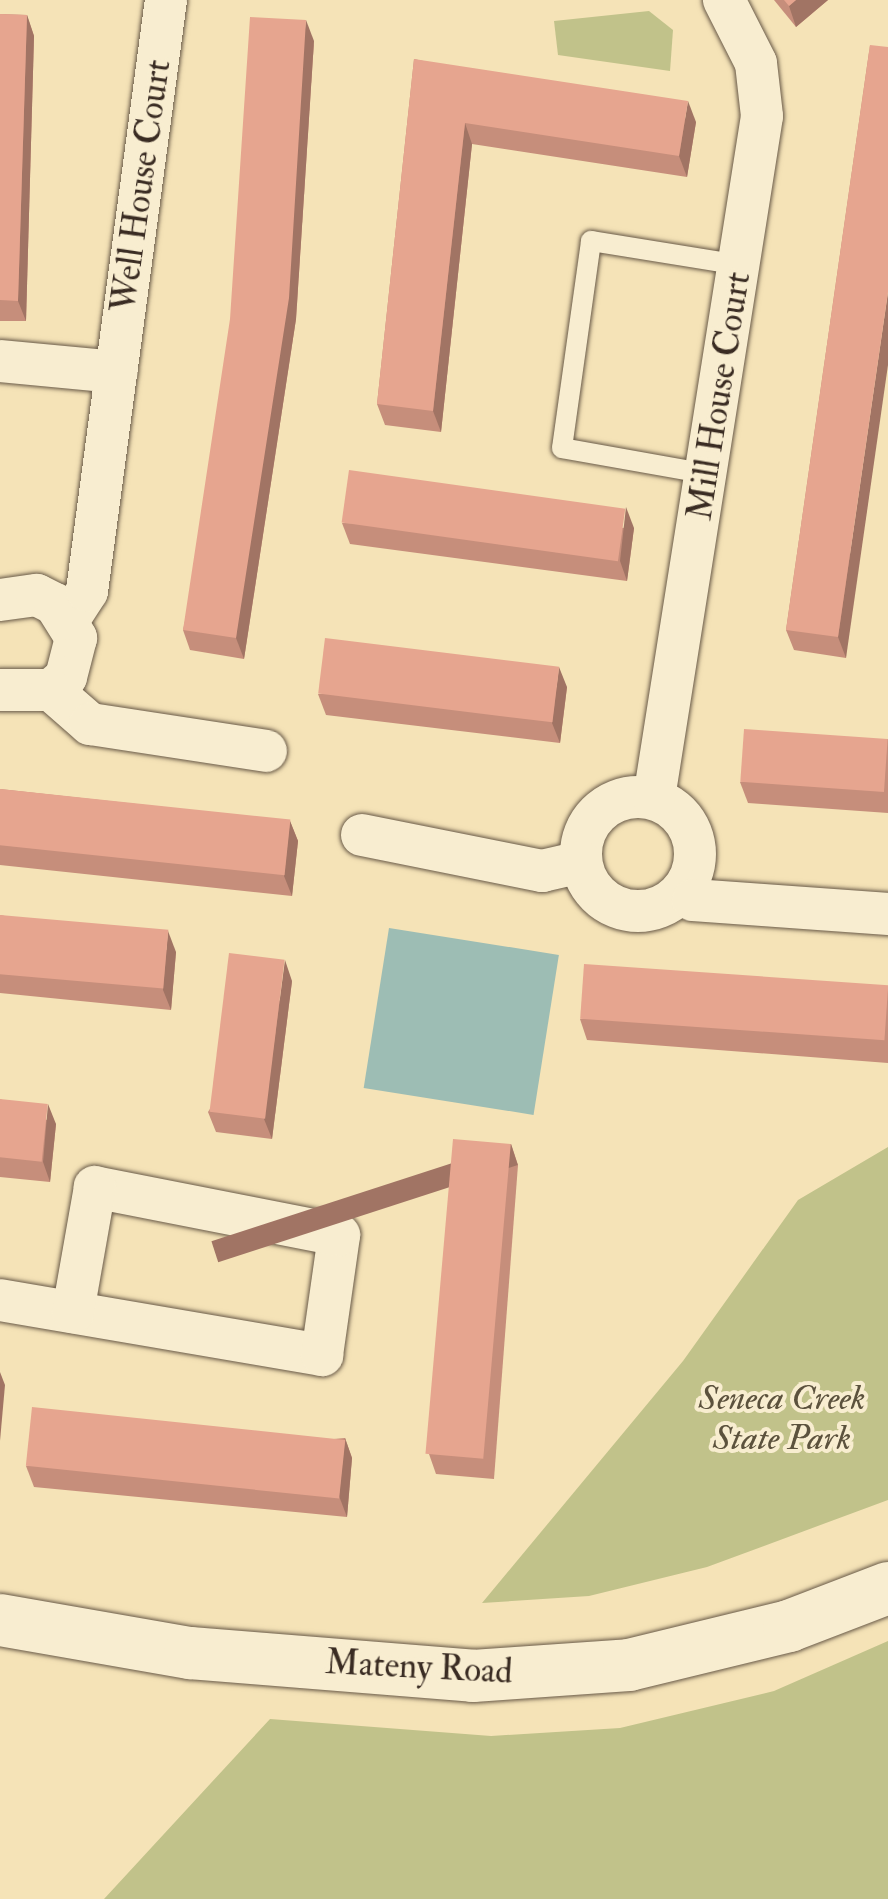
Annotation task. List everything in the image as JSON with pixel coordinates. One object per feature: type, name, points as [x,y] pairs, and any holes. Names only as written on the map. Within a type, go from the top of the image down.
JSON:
[{"type":"street","name":"Well House Court","points":[[51,690],[74,658],[69,619],[86,591],[166,0]]},
{"type":"street","name":"Mill House Court","points":[[654,798],[762,116],[756,63],[724,0]]},
{"type":"street","points":[[0,360],[116,372]]},
{"type":"street","points":[[0,600],[37,595],[69,619]]},
{"type":"street","points":[[0,690],[51,690],[90,724],[266,751]]},
{"type":"street","points":[[654,798],[674,809],[696,848],[684,890],[656,908],[623,910],[588,883],[581,862],[582,839],[610,804],[654,798]]},
{"type":"street","points":[[362,834],[542,871],[581,862]]},
{"type":"street","points":[[684,890],[693,900],[888,914]]},
{"type":"street","points":[[0,1300],[322,1355],[338,1235],[95,1188],[73,1312]]},
{"type":"street","name":"Mateny Road","points":[[0,1620],[190,1653],[473,1676],[629,1665],[790,1626],[888,1588]]},
{"type":"lane","points":[[708,474],[562,448],[590,241],[740,265]]},
{"type":"green space","points":[[649,11],[673,30],[670,71],[558,55],[554,21]]},
{"type":"green space","name":"Seneca Creek State Park","points":[[888,1147],[888,1500],[707,1567],[589,1596],[482,1603],[683,1361],[798,1200]]},
{"type":"green space","points":[[888,1641],[888,1899],[104,1899],[270,1719],[491,1736],[620,1728],[774,1691]]},
{"type":"water","points":[[389,928],[559,955],[534,1115],[364,1088]]},
{"type":"building","points":[[0,14],[27,15],[18,301],[0,300]]},
{"type":"building","points":[[250,17],[306,20],[289,298],[236,638],[183,630],[230,319]]},
{"type":"building","points":[[870,45],[888,47],[888,292],[838,637],[786,630]]},
{"type":"building","points":[[414,59],[688,101],[679,156],[465,123],[433,411],[377,404]]},
{"type":"building","points":[[349,470],[625,509],[618,561],[342,522]]},
{"type":"building","points":[[325,638],[559,667],[552,722],[318,694]]},
{"type":"building","points":[[744,729],[888,739],[884,792],[740,782]]},
{"type":"building","points":[[0,789],[290,820],[285,875],[0,845]]},
{"type":"building","points":[[0,915],[168,930],[163,989],[0,974]]},
{"type":"building","points":[[229,953],[285,960],[265,1119],[210,1112]]},
{"type":"building","points":[[584,964],[888,985],[884,1040],[580,1019]]},
{"type":"building","points":[[0,1099],[48,1104],[42,1162],[0,1157]]},
{"type":"building","points":[[453,1139],[511,1144],[483,1459],[425,1454]]},
{"type":"building","points":[[32,1407],[345,1440],[339,1499],[26,1466]]}]
